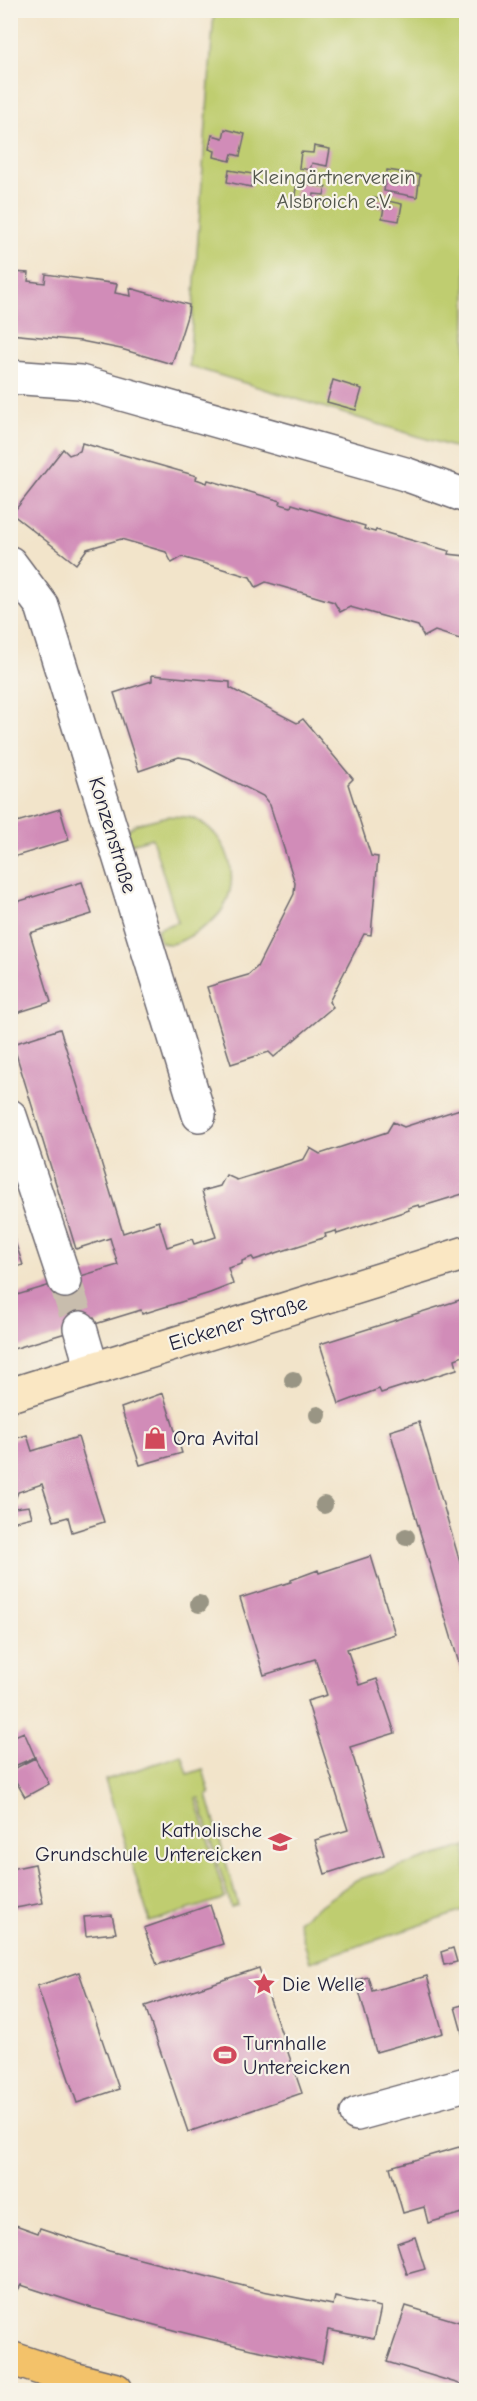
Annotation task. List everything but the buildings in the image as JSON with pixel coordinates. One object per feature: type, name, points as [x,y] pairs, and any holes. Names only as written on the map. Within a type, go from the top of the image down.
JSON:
[{"type":"main road","points":[[10,2358],[116,2391]]},
{"type":"street","points":[[10,378],[80,382],[405,474],[466,496]]},
{"type":"street","name":"Konzenstraße","points":[[10,563],[42,606],[199,1115]]},
{"type":"street","points":[[10,1116],[64,1281]]},
{"type":"street","name":"Eickener Straße","points":[[10,1395],[466,1253]]},
{"type":"street","points":[[80,1328],[92,1369]]},
{"type":"street","points":[[357,2114],[466,2084]]},
{"type":"green space","name":"Kleingärtnerverein Alsbroich e.V.","points":[[214,11],[466,11],[466,451],[189,366]]},
{"type":"green space","points":[[168,816],[192,818],[207,826],[224,847],[229,859],[231,885],[228,898],[219,914],[190,936],[168,944],[160,942],[157,929],[178,922],[152,838],[131,844],[127,831],[136,824]]},
{"type":"green space","points":[[182,1755],[188,1774],[203,1769],[210,1794],[207,1795],[238,1905],[231,1907],[199,1798],[196,1798],[225,1898],[150,1922],[105,1780]]},
{"type":"green space","points":[[466,1846],[466,1910],[310,1962],[298,1921],[356,1880]]},
{"type":"tunnel","points":[[65,1281],[80,1328]]},
{"type":"place","name":"Ora Avital","points":[[155,1438]]},
{"type":"place","name":"Katholische Grundschule Untereicken","points":[[280,1842]]},
{"type":"place","name":"Die Welle","points":[[264,1984]]},
{"type":"place","name":"Turnhalle Untereicken","points":[[225,2055]]}]
